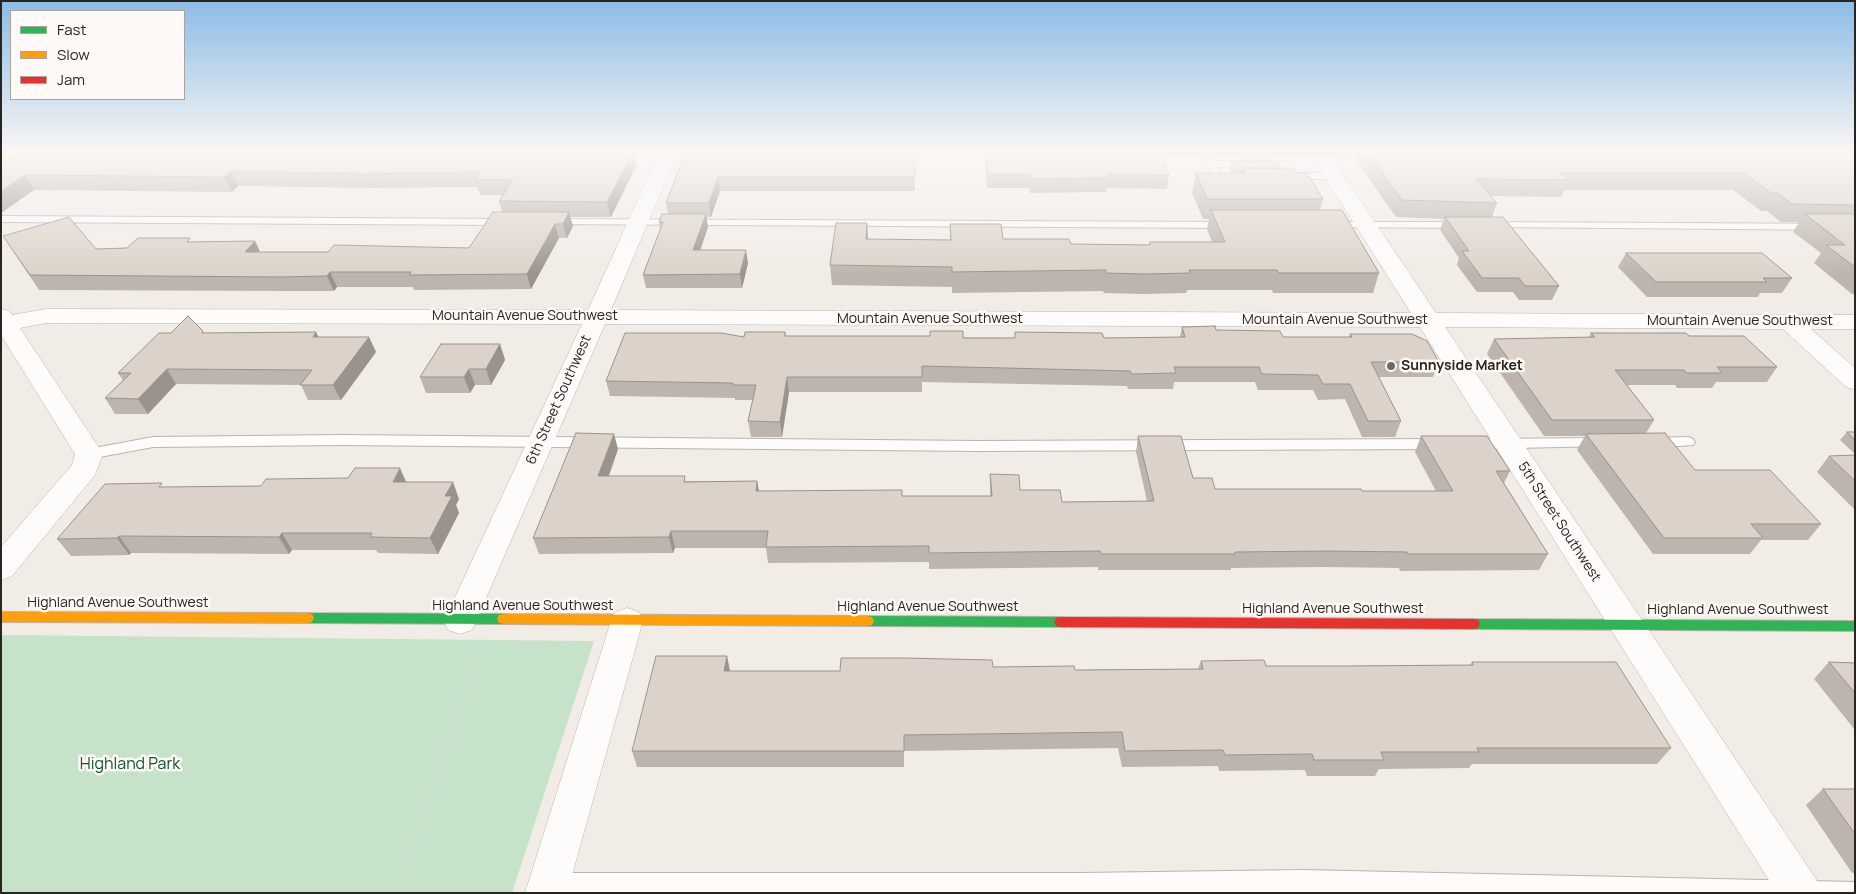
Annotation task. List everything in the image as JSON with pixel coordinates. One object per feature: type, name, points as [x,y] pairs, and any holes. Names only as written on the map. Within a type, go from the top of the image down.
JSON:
[{"type":"street","name":"6th Street Southwest","points":[[460,621],[651,193]]},
{"type":"street","name":"5th Street Southwest","points":[[1345,193],[1800,892]]},
{"type":"street","name":"Mountain Avenue Southwest","points":[[4,320],[46,316],[1855,322]]},
{"type":"street","points":[[1,568],[85,468],[89,454],[4,320]]},
{"type":"street","points":[[1788,322],[1855,382]]},
{"type":"street","name":"Highland Avenue Southwest","points":[[1,617],[460,621],[1855,626]]},
{"type":"street","points":[[547,888],[627,621]]},
{"type":"lane","points":[[1,219],[520,222]]},
{"type":"lane","points":[[540,222],[1244,225]]},
{"type":"lane","points":[[1318,225],[1855,227]]},
{"type":"lane","points":[[89,454],[153,442],[341,440],[958,446],[1612,443]]},
{"type":"lane","points":[[1641,443],[1688,442]]},
{"type":"lane","points":[[547,888],[1302,882],[1855,893]]},
{"type":"path","points":[[395,893],[482,645]]},
{"type":"green space","name":"Highland Park","points":[[1,635],[594,641],[512,893],[1,893]]},
{"type":"building","points":[[505,193],[612,193],[607,202],[499,201]]},
{"type":"building","points":[[670,193],[713,193],[709,203],[666,203]]},
{"type":"building","points":[[1204,193],[1319,193],[1323,199],[1207,199]]},
{"type":"building","points":[[1397,193],[1488,193],[1497,203],[1402,200]]},
{"type":"building","points":[[1771,193],[1855,193],[1855,205],[1792,204],[1778,193]]},
{"type":"building","points":[[1211,210],[1342,210],[1379,273],[1279,273],[1277,270],[1189,270],[1190,273],[1146,274],[1106,273],[1106,270],[952,272],[952,267],[830,265],[836,223],[867,223],[866,239],[951,240],[950,224],[1001,224],[1003,239],[1069,239],[1071,244],[1150,245],[1150,242],[1225,242]]},
{"type":"building","points":[[493,212],[569,212],[563,224],[555,224],[527,274],[409,275],[411,272],[330,272],[327,276],[281,277],[30,275],[3,236],[69,217],[96,249],[127,248],[138,238],[190,238],[187,242],[255,241],[245,252],[328,252],[334,245],[469,248]]},
{"type":"building","points":[[662,214],[706,214],[693,250],[746,250],[740,274],[643,275],[663,222],[659,222]]},
{"type":"building","points":[[1805,214],[1855,214],[1855,267],[1826,245],[1845,245]]},
{"type":"building","points":[[1445,217],[1503,217],[1559,286],[1525,286],[1519,278],[1482,278],[1462,251],[1469,251]]},
{"type":"building","points":[[1626,253],[1762,253],[1792,278],[1763,278],[1767,282],[1656,282]]},
{"type":"building","points":[[188,316],[203,331],[202,333],[316,332],[313,337],[369,337],[333,385],[300,385],[312,370],[167,369],[138,399],[105,398],[131,373],[118,373],[159,333],[171,333]]},
{"type":"building","points":[[1215,326],[1216,330],[1280,331],[1283,337],[1352,337],[1350,334],[1412,334],[1427,341],[1439,362],[1371,362],[1401,421],[1368,421],[1350,384],[1323,384],[1318,375],[1262,374],[1259,367],[1174,367],[1176,373],[1131,374],[1130,371],[922,366],[922,377],[787,377],[780,422],[748,421],[756,385],[606,381],[625,333],[721,333],[744,337],[745,332],[785,332],[785,336],[930,336],[930,331],[963,331],[963,338],[1015,338],[1015,332],[1102,333],[1104,338],[1185,337],[1182,327]]},
{"type":"building","points":[[1591,333],[1686,333],[1689,336],[1744,336],[1777,367],[1717,367],[1722,373],[1687,373],[1684,370],[1615,370],[1654,420],[1552,420],[1494,339],[1595,337]]},
{"type":"building","points":[[441,344],[500,344],[486,369],[469,369],[464,377],[420,377]]},
{"type":"building","points":[[1847,432],[1855,432],[1855,440]]},
{"type":"building","points":[[576,433],[614,434],[598,476],[685,476],[684,482],[757,481],[756,491],[902,490],[902,496],[992,496],[990,474],[1019,475],[1020,490],[1060,490],[1062,502],[1154,501],[1138,436],[1181,436],[1193,478],[1212,478],[1215,489],[1453,491],[1421,436],[1487,436],[1510,471],[1496,471],[1548,554],[1408,554],[1407,552],[1328,551],[1235,552],[1235,554],[1101,554],[1100,551],[929,553],[929,546],[766,547],[768,531],[671,531],[669,537],[533,538]]},
{"type":"building","points":[[1665,433],[1695,470],[1770,470],[1821,524],[1751,524],[1763,538],[1664,538],[1586,434]]},
{"type":"building","points":[[1855,455],[1855,481],[1829,456]]},
{"type":"building","points":[[355,468],[400,468],[393,482],[453,482],[445,496],[452,496],[430,538],[370,537],[372,533],[282,533],[279,537],[119,536],[117,538],[57,539],[105,484],[162,483],[159,487],[261,486],[266,479],[348,478]]},
{"type":"building","points":[[656,656],[727,656],[724,671],[840,671],[841,658],[992,660],[993,667],[1074,666],[1075,670],[1203,669],[1201,661],[1264,660],[1266,666],[1473,665],[1472,662],[1616,662],[1671,748],[1477,748],[1479,752],[1381,752],[1384,760],[1314,760],[1312,754],[1225,755],[1223,750],[1125,751],[1122,732],[904,735],[904,751],[632,751]]},
{"type":"building","points":[[1829,662],[1855,663],[1855,693]]},
{"type":"building","points":[[1823,789],[1855,789],[1855,834]]},
{"type":"traffic: fast","points":[[307,618],[504,619]]},
{"type":"traffic: fast","points":[[867,621],[1061,622]]},
{"type":"traffic: fast","points":[[1473,624],[1855,626]]},
{"type":"traffic: slow","points":[[1,617],[307,618]]},
{"type":"traffic: slow","points":[[504,619],[867,621]]},
{"type":"traffic: jam","points":[[1061,622],[1473,624]]},
{"type":"place","name":"Sunnyside Market","points":[[1391,366]]}]
